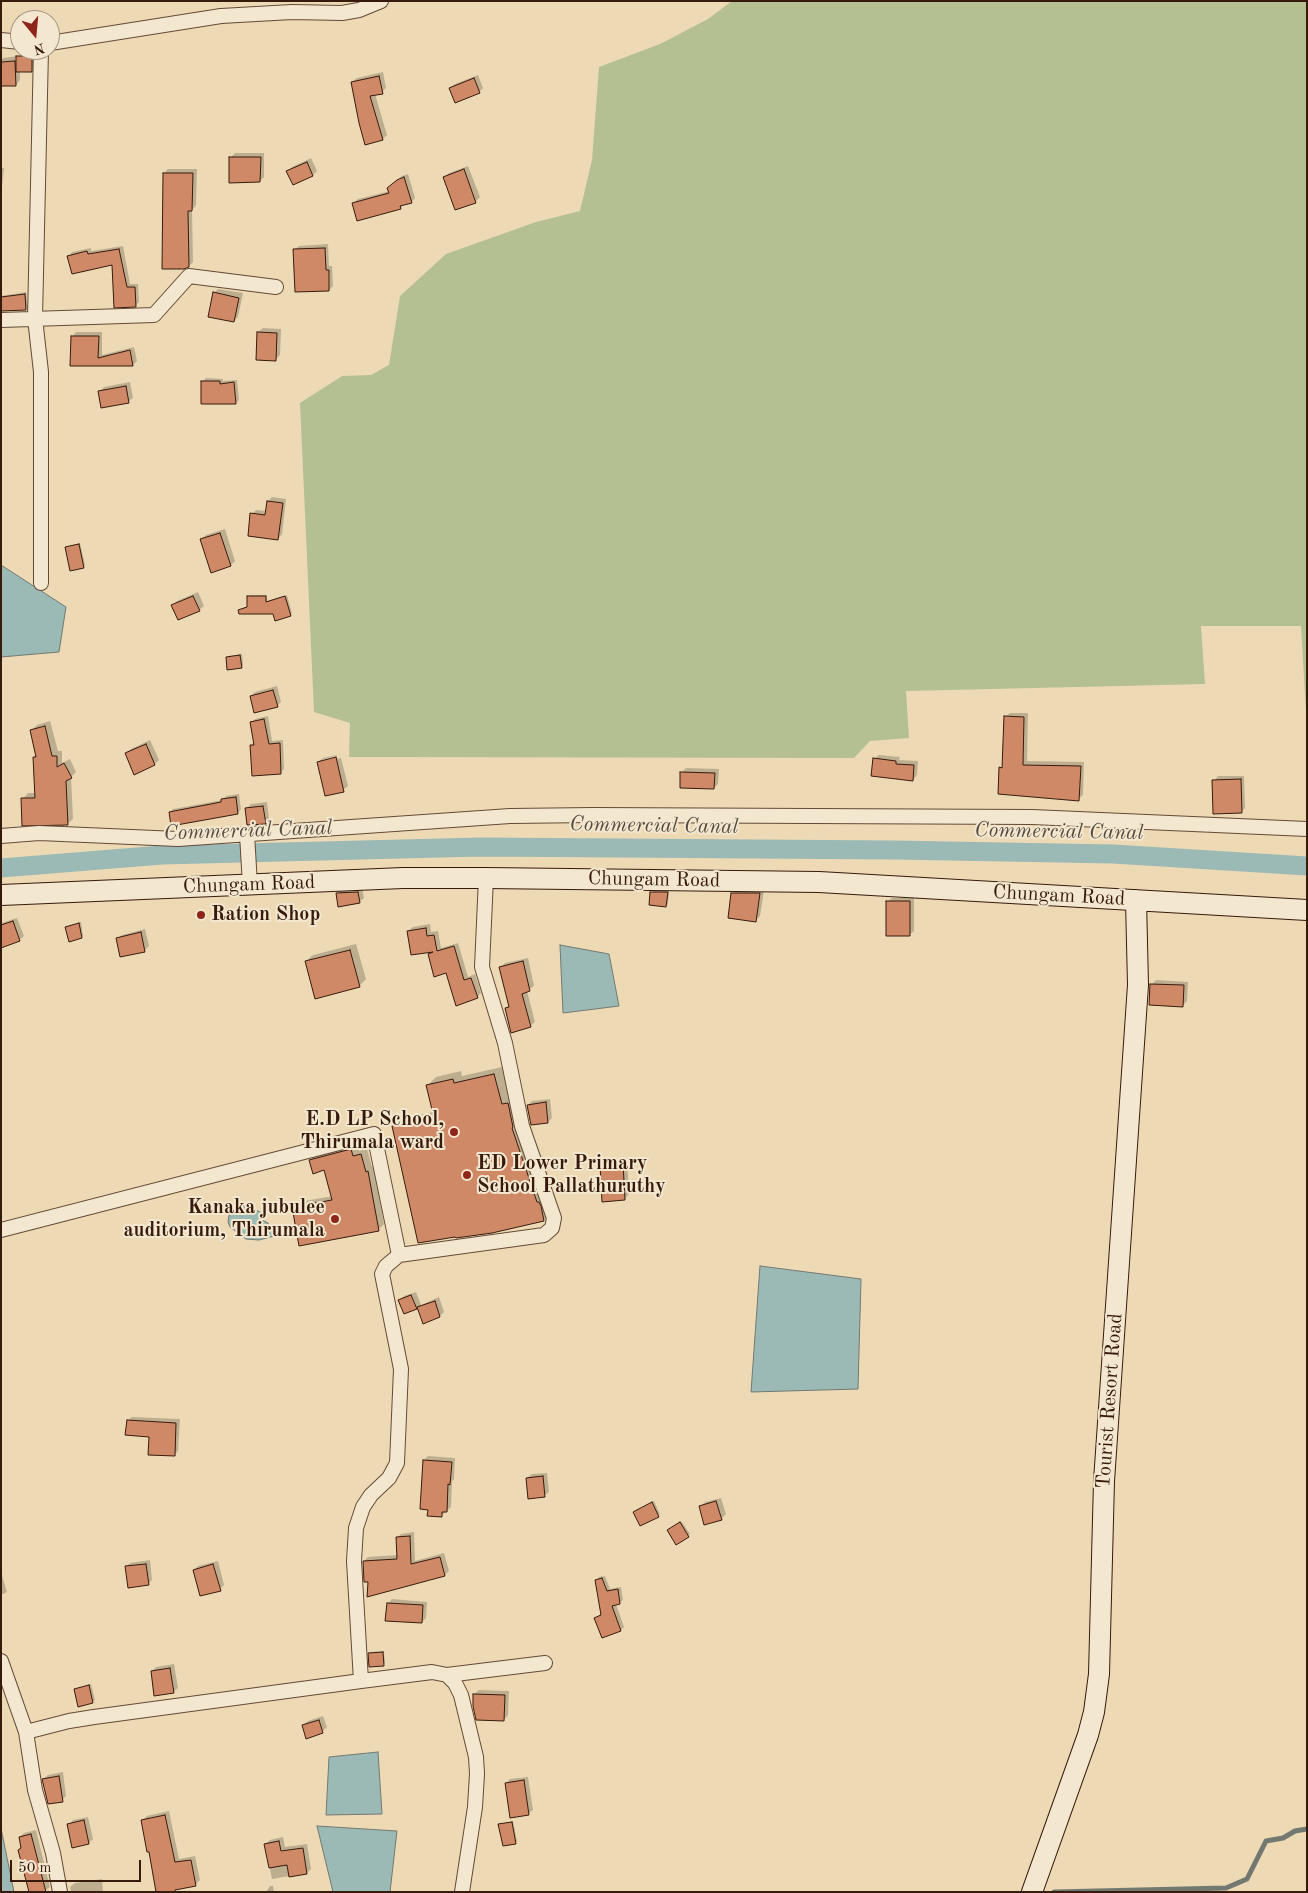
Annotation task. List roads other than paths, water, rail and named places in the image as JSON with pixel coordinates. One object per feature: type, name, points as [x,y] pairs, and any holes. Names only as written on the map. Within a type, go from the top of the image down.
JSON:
[{"type":"main road","name":"Chungam Road","points":[[1,895],[403,878],[486,878],[819,882],[1307,910]]},
{"type":"main road","name":"Tourist Resort Road","points":[[1032,1892],[1088,1735],[1094,1712],[1099,1674],[1104,1481],[1138,985],[1136,900]]},
{"type":"street","points":[[60,41],[221,16],[292,12],[342,13],[359,10],[381,1]]},
{"type":"street","points":[[41,60],[35,318],[42,372],[41,583]]},
{"type":"street","points":[[1,320],[154,315],[189,276],[276,287]]},
{"type":"street","points":[[1,836],[39,833],[178,839],[510,816],[593,815],[1032,816],[1307,829]]},
{"type":"street","points":[[247,834],[250,885]]},
{"type":"street","points":[[361,1681],[354,1561],[356,1528],[363,1507],[389,1478],[397,1463],[401,1369],[382,1274],[386,1266],[399,1256],[544,1235],[552,1228],[554,1218],[522,1126],[504,1042],[482,967],[486,878]]},
{"type":"street","points":[[1,1230],[374,1134],[399,1256]]},
{"type":"street","points":[[1,1661],[26,1732],[35,1790],[52,1853],[60,1892]]},
{"type":"street","points":[[26,1732],[69,1721],[361,1681],[432,1672],[447,1675],[545,1663]]},
{"type":"street","points":[[447,1675],[456,1683],[461,1695],[476,1757],[478,1774],[462,1892]]},
{"type":"water","points":[[1,565],[66,607],[59,652],[1,657]]},
{"type":"water","points":[[560,945],[609,954],[619,1006],[563,1013]]},
{"type":"water","points":[[236,1204],[250,1207],[260,1212],[262,1220],[268,1223],[269,1227],[276,1227],[274,1236],[259,1240],[246,1239],[230,1227],[228,1222],[229,1215]]},
{"type":"water","points":[[760,1266],[861,1279],[858,1389],[751,1392]]},
{"type":"water","points":[[378,1752],[382,1814],[326,1815],[329,1757]]},
{"type":"water","points":[[317,1826],[397,1831],[390,1892],[333,1892]]},
{"type":"water","points":[[1,1828],[14,1892],[1,1892]]},
{"type":"waterway","name":"Commercial Canal","points":[[1,868],[162,855],[481,847],[894,850],[1113,854],[1307,866]]},
{"type":"waterway","points":[[1054,1892],[1226,1888],[1247,1879],[1266,1841],[1283,1838],[1295,1831],[1307,1829]]},
{"type":"place","name":"Ration Shop","points":[[201,915]]},
{"type":"place","name":"E.D LP School, Thirumala ward","points":[[454,1132]]},
{"type":"place","name":"ED Lower Primary School Pallathuruthy","points":[[467,1175]]},
{"type":"place","name":"Kanaka jubulee auditorium, Thirumala","points":[[335,1219]]}]
